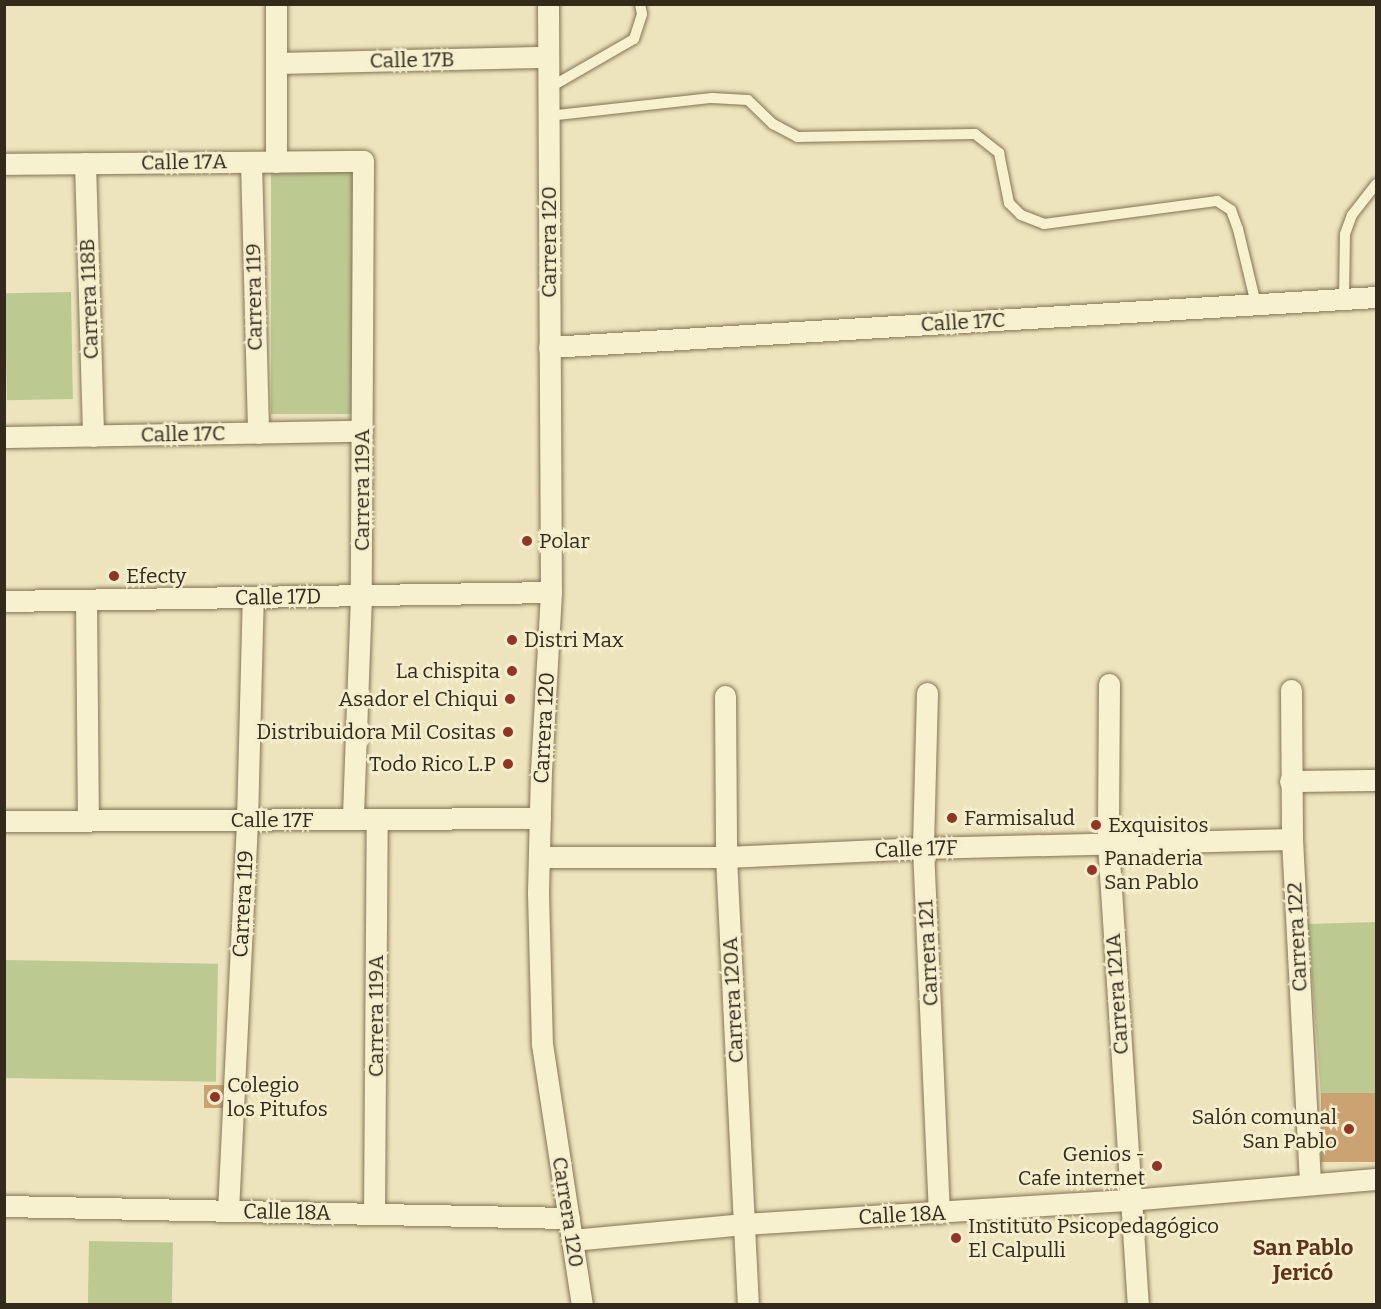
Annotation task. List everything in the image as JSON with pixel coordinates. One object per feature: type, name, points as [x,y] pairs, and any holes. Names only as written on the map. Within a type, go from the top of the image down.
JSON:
[{"type":"street","points":[[276,4],[276,162]]},
{"type":"street","name":"Carrera 120","points":[[548,4],[551,592],[540,818],[542,1044],[582,1305]]},
{"type":"street","name":"Calle 17B","points":[[276,63],[548,57]]},
{"type":"street","name":"Calle 17A","points":[[4,164],[363,161]]},
{"type":"street","name":"Carrera 119A","points":[[352,819],[361,596],[363,161]]},
{"type":"street","name":"Carrera 119","points":[[251,162],[258,433]]},
{"type":"street","name":"Carrera 118B","points":[[85,163],[93,436]]},
{"type":"street","name":"Calle 17C","points":[[549,346],[1377,297]]},
{"type":"street","name":"Calle 17C","points":[[4,437],[362,431]]},
{"type":"street","name":"Calle 17D","points":[[4,601],[551,592]]},
{"type":"street","name":"Carrera 119","points":[[228,1211],[247,820],[253,597]]},
{"type":"street","points":[[86,600],[88,820]]},
{"type":"street","name":"Carrera 121A","points":[[1109,684],[1108,843],[1138,1305]]},
{"type":"street","name":"Carrera 122","points":[[1291,690],[1292,839],[1310,1183]]},
{"type":"street","name":"Carrera 121","points":[[927,693],[923,848],[939,1213]]},
{"type":"street","name":"Carrera 120A","points":[[725,696],[726,857],[747,1305]]},
{"type":"street","points":[[1290,782],[1377,780]]},
{"type":"street","name":"Calle 17F","points":[[4,821],[540,818]]},
{"type":"street","name":"Carrera 119A","points":[[374,1214],[377,819]]},
{"type":"street","name":"Calle 17F","points":[[540,857],[726,857],[923,848],[1292,839]]},
{"type":"street","name":"Calle 18A","points":[[572,1240],[744,1224],[1130,1200],[1377,1179]]},
{"type":"street","name":"Calle 18A","points":[[4,1206],[569,1218]]},
{"type":"lane","points":[[548,88],[634,39],[642,14],[640,4]]},
{"type":"lane","points":[[548,116],[712,98],[748,100],[772,124],[797,137],[975,134],[999,153],[1009,204],[1022,215],[1044,224],[1217,201],[1231,210],[1239,229],[1256,304]]},
{"type":"lane","points":[[1344,298],[1345,234],[1352,215],[1377,184]]},
{"type":"green space","points":[[271,171],[353,171],[353,414],[271,414]]},
{"type":"green space","points":[[71,292],[73,399],[7,400],[5,293]]},
{"type":"green space","points":[[1376,922],[1376,1093],[1321,1097],[1308,924]]},
{"type":"green space","points":[[5,960],[218,964],[216,1082],[4,1078]]},
{"type":"green space","points":[[89,1241],[173,1242],[172,1304],[88,1304]]},
{"type":"building","name":"Colegio los Pitufos","points":[[204,1085],[226,1085],[226,1108],[204,1108]]},
{"type":"building","name":"Salón comunal San Pablo","points":[[1321,1093],[1376,1093],[1376,1162],[1321,1162]]},
{"type":"place","name":"Polar","points":[[527,541]]},
{"type":"place","name":"Efecty","points":[[114,576]]},
{"type":"place","name":"Distri Max","points":[[512,640]]},
{"type":"place","name":"La chispita","points":[[512,671]]},
{"type":"place","name":"Asador el Chiqui","points":[[510,699]]},
{"type":"place","name":"Distribuidora Mil Cositas","points":[[508,732]]},
{"type":"place","name":"Todo Rico L.P","points":[[508,764]]},
{"type":"place","name":"Farmisalud","points":[[952,818]]},
{"type":"place","name":"Exquisitos","points":[[1096,825]]},
{"type":"place","name":"Panaderia San Pablo","points":[[1092,870]]},
{"type":"place","name":"Colegio los Pitufos","points":[[215,1097]]},
{"type":"place","name":"Salón comunal San Pablo","points":[[1349,1129]]},
{"type":"place","name":"Genios - Cafe internet","points":[[1157,1166]]},
{"type":"place","name":"Instituto Psicopedagógico El Calpulli","points":[[956,1238]]},
{"type":"district","name":"San Pablo Jericó","points":[[1303,1260]]}]
